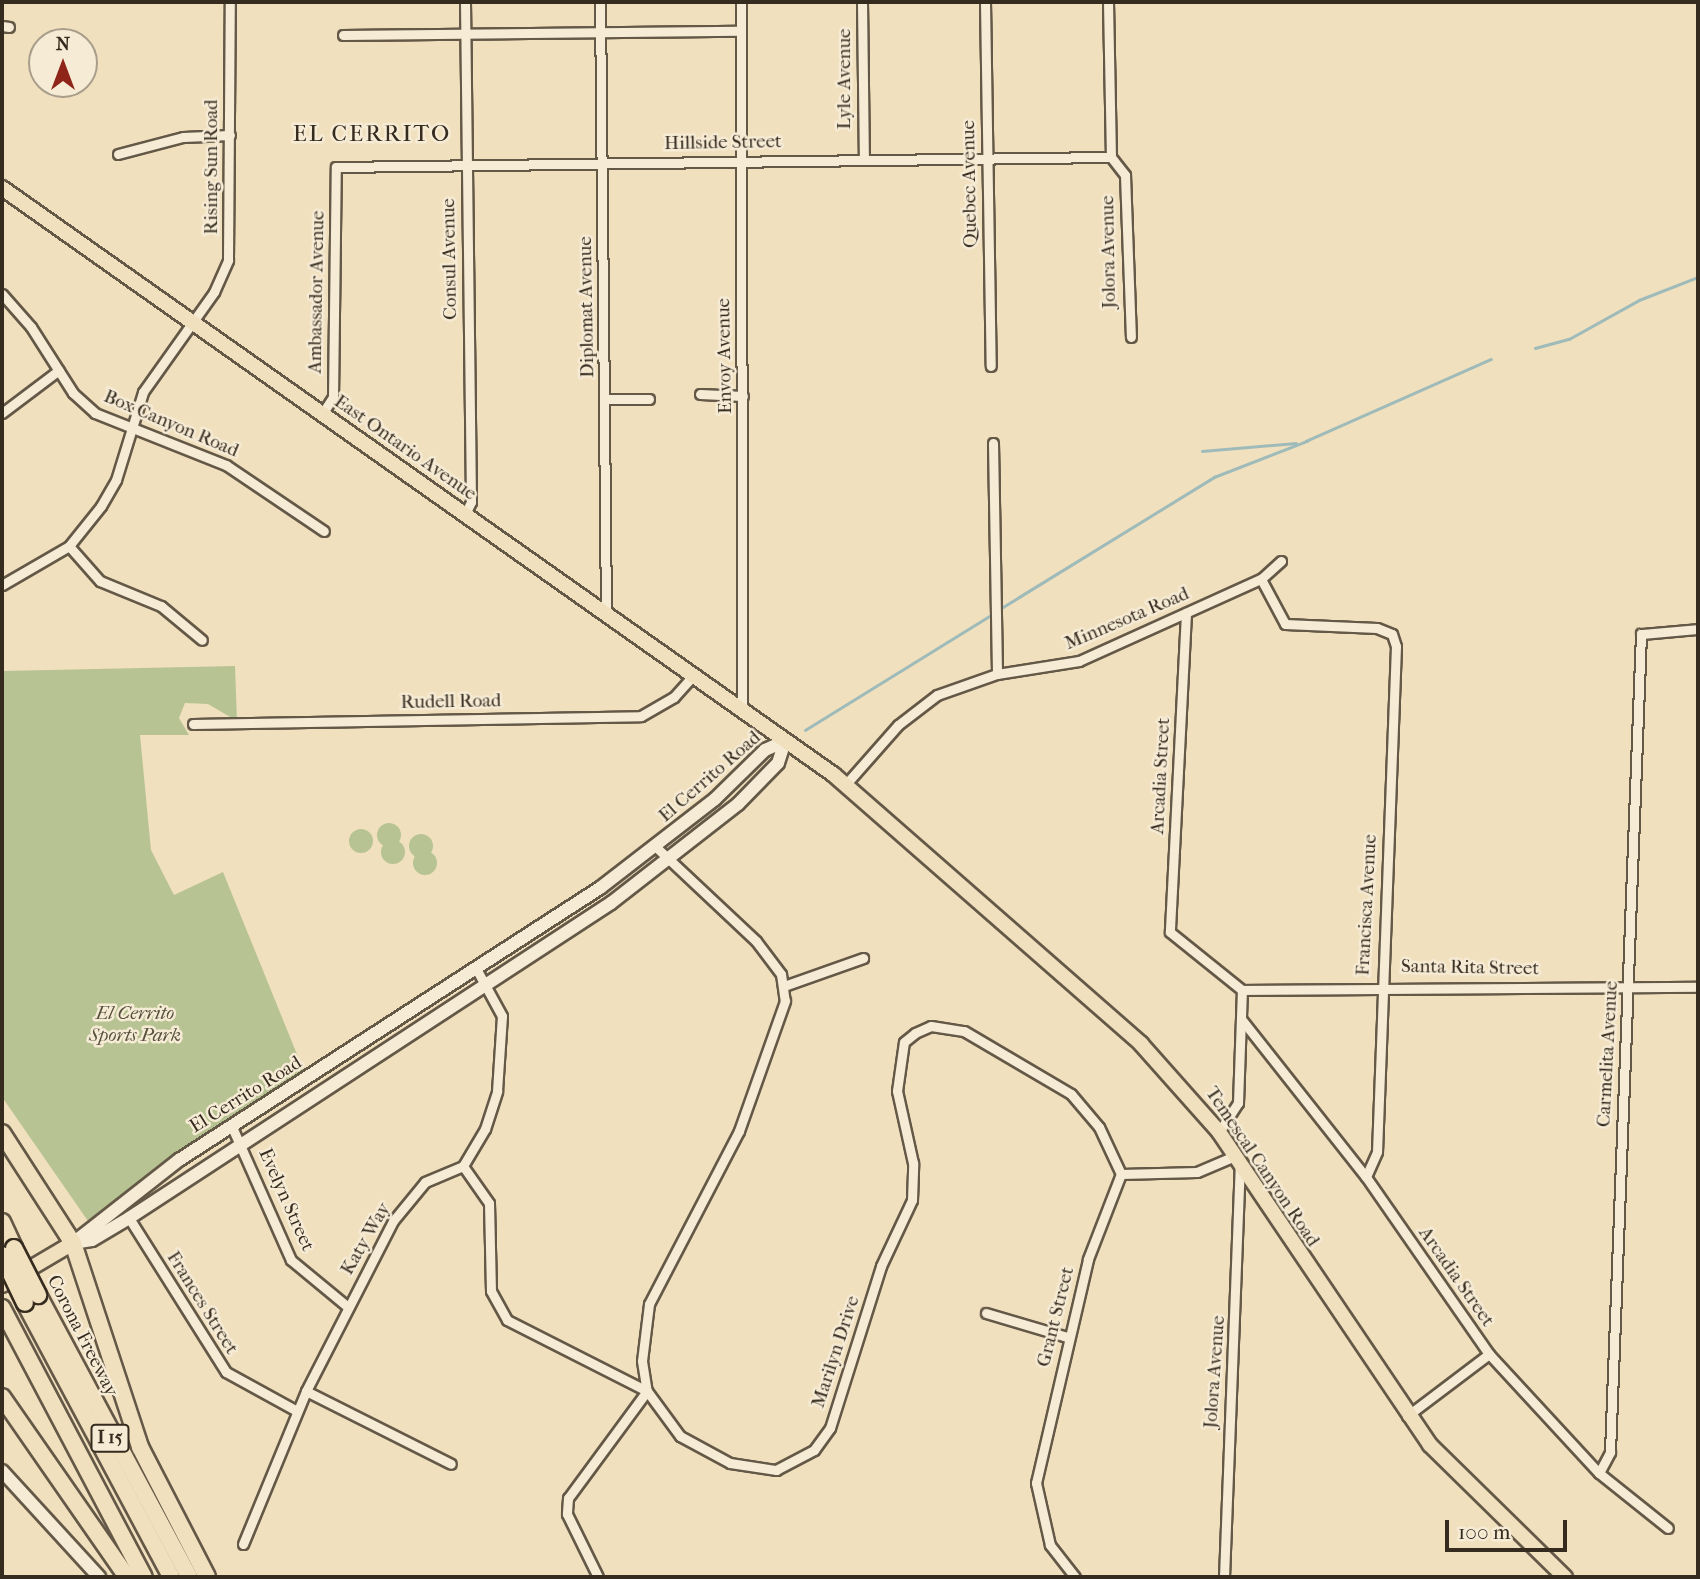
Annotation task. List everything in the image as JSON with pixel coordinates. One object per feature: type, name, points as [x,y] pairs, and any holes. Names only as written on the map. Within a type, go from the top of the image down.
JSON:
[{"type":"highway","points":[[2,1133],[73,1243],[139,1447],[207,1577]]},
{"type":"highway","name":"Corona Freeway","points":[[2,1222],[20,1305],[144,1577]]},
{"type":"highway","points":[[2,1277],[171,1577]]},
{"type":"highway","points":[[20,1305],[160,1577]]},
{"type":"highway","name":"Corona Freeway","points":[[20,1305],[186,1577]]},
{"type":"highway","points":[[2,1397],[127,1577]]},
{"type":"main road","name":"East Ontario Avenue","points":[[2,188],[606,612],[785,741]]},
{"type":"main road","name":"Temescal Canyon Road","points":[[785,741],[846,783],[1141,1044],[1219,1132],[1407,1416],[1452,1470],[1564,1577]]},
{"type":"main road","name":"El Cerrito Road","points":[[2,1285],[73,1243],[232,1126],[478,972],[657,848],[765,750],[785,741]]},
{"type":"main road","name":"El Cerrito Road","points":[[73,1243],[92,1240],[130,1217],[486,986],[669,862],[775,766],[785,741]]},
{"type":"main road","points":[[2,1471],[99,1577]]},
{"type":"street","name":"Rising Sun Road","points":[[69,546],[116,480],[130,427],[143,392],[192,321],[228,260],[230,2]]},
{"type":"street","name":"Consul Avenue","points":[[465,2],[471,502],[466,514]]},
{"type":"street","name":"Diplomat Avenue","points":[[600,2],[606,612]]},
{"type":"street","name":"Envoy Avenue","points":[[741,2],[739,162],[743,396],[742,710]]},
{"type":"street","name":"Lyle Avenue","points":[[862,2],[864,157]]},
{"type":"street","name":"Quebec Avenue","points":[[985,2],[991,366]]},
{"type":"street","name":"Jolora Avenue","points":[[1108,2],[1111,157],[1125,175],[1131,337]]},
{"type":"street","points":[[343,35],[739,31]]},
{"type":"street","points":[[118,154],[184,137],[230,135]]},
{"type":"street","name":"Hillside Street","points":[[336,167],[739,162],[864,157],[1111,157]]},
{"type":"street","name":"Ambassador Avenue","points":[[323,414],[333,397],[336,167]]},
{"type":"street","name":"Box Canyon Road","points":[[2,294],[95,413],[226,465],[324,531]]},
{"type":"street","points":[[2,413],[59,370]]},
{"type":"street","points":[[700,394],[743,396]]},
{"type":"street","points":[[606,399],[649,399]]},
{"type":"street","points":[[993,443],[993,619],[997,674]]},
{"type":"street","points":[[2,585],[69,546],[100,580],[161,606],[202,640]]},
{"type":"street","name":"Minnesota Road","points":[[846,783],[916,709],[997,674],[1079,661],[1261,579],[1281,561]]},
{"type":"street","name":"Francisca Avenue","points":[[1261,579],[1285,624],[1392,634],[1396,646],[1381,984],[1377,1152],[1366,1177]]},
{"type":"street","name":"Arcadia Street","points":[[1186,613],[1170,932],[1242,990]]},
{"type":"street","name":"Carmelita Avenue","points":[[1599,1473],[1610,1452],[1641,634],[1698,629]]},
{"type":"street","name":"Rudell Road","points":[[194,724],[641,716],[674,697],[694,675]]},
{"type":"street","points":[[657,848],[756,942],[784,985],[863,958]]},
{"type":"street","points":[[478,972],[502,1016],[500,1072],[485,1129],[464,1166],[489,1203],[491,1292],[507,1320],[647,1391],[568,1498],[568,1514],[598,1577]]},
{"type":"street","name":"Santa Rita Street","points":[[1242,990],[1381,984],[1698,987]]},
{"type":"street","name":"Marilyn Drive","points":[[784,985],[785,1001],[739,1130],[649,1304],[642,1361],[647,1391],[680,1436],[730,1463],[776,1470],[814,1450],[830,1428],[881,1266],[912,1200],[914,1163],[897,1091],[899,1059],[904,1042],[931,1026],[964,1031],[1077,1098],[1121,1174]]},
{"type":"street","points":[[1219,1132],[1238,1103],[1242,990]]},
{"type":"street","name":"Arcadia Street","points":[[1242,1020],[1366,1177],[1489,1354],[1599,1473],[1668,1528]]},
{"type":"street","name":"Evelyn Street","points":[[232,1126],[242,1143],[291,1260],[348,1307]]},
{"type":"street","points":[[1121,1174],[1197,1172],[1237,1162]]},
{"type":"street","name":"Jolora Avenue","points":[[1224,1577],[1237,1162]]},
{"type":"street","name":"Katy Way","points":[[243,1544],[306,1391],[348,1307],[409,1200],[435,1175],[464,1166]]},
{"type":"street","name":"Grant Street","points":[[1075,1577],[1050,1545],[1036,1483],[1067,1337],[1121,1174]]},
{"type":"street","name":"Frances Street","points":[[130,1217],[226,1372],[297,1411]]},
{"type":"street","points":[[986,1313],[1067,1337]]},
{"type":"street","points":[[1407,1416],[1489,1354]]},
{"type":"street","points":[[306,1391],[451,1464]]},
{"type":"green space","name":"El Cerrito Sports Park","points":[[235,666],[237,721],[208,704],[185,703],[179,718],[189,735],[140,735],[151,850],[174,895],[223,872],[305,1074],[231,1119],[185,1162],[88,1221],[2,1097],[2,671]]},
{"type":"green space","points":[[389,823],[397,827],[401,835],[397,843],[389,847],[381,843],[377,835],[381,827]]},
{"type":"green space","points":[[361,829],[369,833],[373,841],[369,849],[361,853],[353,849],[349,841],[353,833]]},
{"type":"green space","points":[[421,834],[432,841],[433,846],[426,857],[421,858],[410,851],[409,846],[416,835]]},
{"type":"green space","points":[[393,840],[401,844],[405,852],[401,860],[393,864],[385,860],[381,852],[385,844]]},
{"type":"green space","points":[[425,851],[436,858],[437,863],[430,874],[425,875],[414,868],[413,863],[420,852]]},
{"type":"waterway","points":[[1535,348],[1569,339],[1639,300],[1698,277]]},
{"type":"waterway","points":[[1306,441],[1491,359]]},
{"type":"waterway","points":[[998,610],[1214,477],[1307,441]]},
{"type":"waterway","points":[[1202,451],[1296,443]]},
{"type":"waterway","points":[[805,730],[993,614]]},
{"type":"district","name":"EL CERRITO","points":[[372,134]]}]
